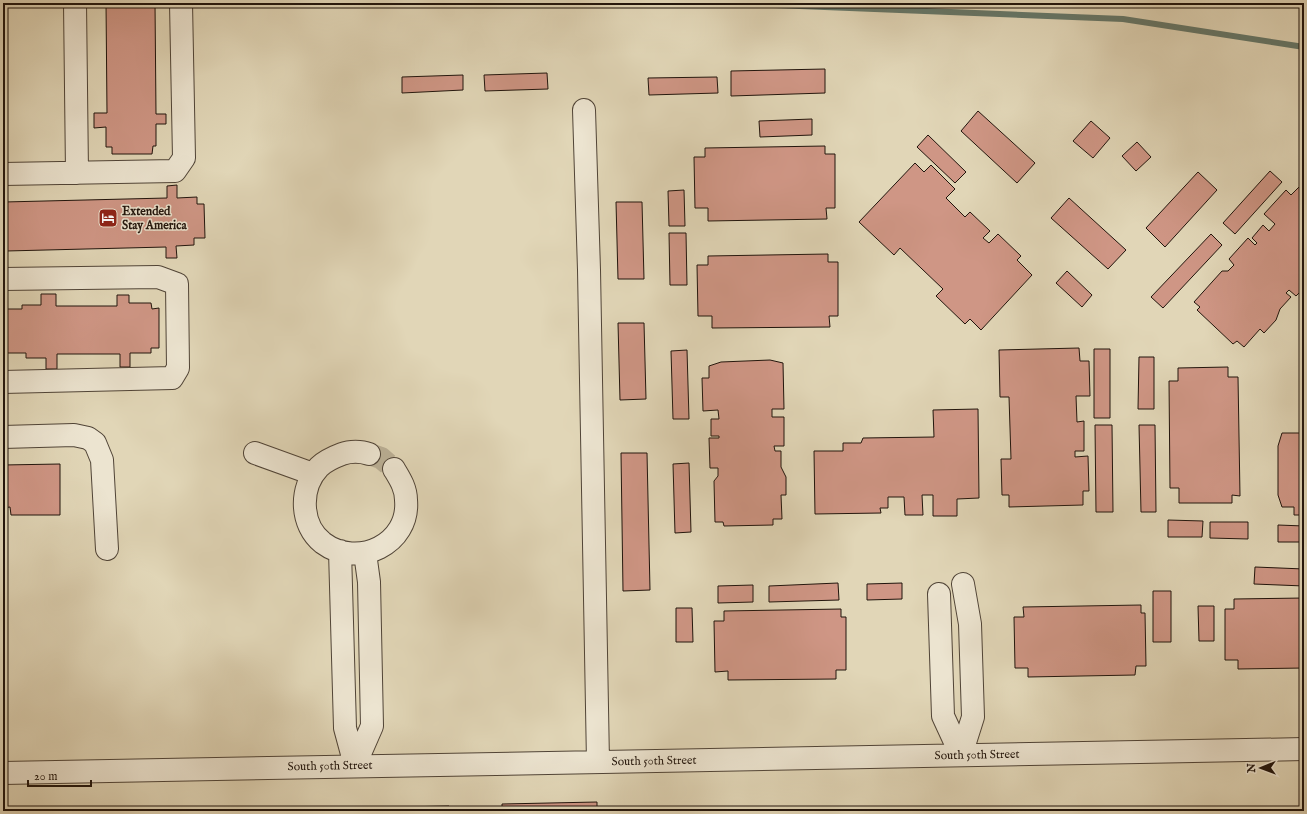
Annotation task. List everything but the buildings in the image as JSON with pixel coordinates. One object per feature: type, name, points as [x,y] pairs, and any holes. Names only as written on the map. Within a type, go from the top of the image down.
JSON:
[{"type":"street","points":[[75,3],[77,173]]},
{"type":"street","points":[[3,174],[175,171],[184,158],[181,3]]},
{"type":"street","points":[[584,110],[589,277],[598,762]]},
{"type":"street","points":[[3,278],[158,277],[177,284],[178,368],[172,378],[3,382]]},
{"type":"street","points":[[3,437],[74,435],[88,438],[95,443],[100,454],[107,549]]},
{"type":"street","points":[[3,451],[100,454]]},
{"type":"street","points":[[369,454],[365,452],[348,452],[332,457],[319,467],[309,481],[304,497],[305,514],[312,529],[323,542],[340,552],[353,554],[365,553],[385,545],[397,533],[405,517],[407,500],[403,484],[394,469]]},
{"type":"street","points":[[254,453],[313,474]]},
{"type":"street","points":[[340,552],[345,728],[356,765]]},
{"type":"street","points":[[356,765],[372,726],[369,582],[365,553]]},
{"type":"street","points":[[961,755],[973,718],[970,624],[963,584]]},
{"type":"street","points":[[940,594],[943,716],[961,755]]},
{"type":"street","points":[[342,664],[370,663]]},
{"type":"street","name":"South 50th Street","points":[[3,773],[356,765],[1304,749]]},
{"type":"waterway","points":[[728,3],[1123,19],[1304,47]]},
{"type":"tunnel","points":[[369,454],[381,458],[394,469]]},
{"type":"place","name":"Extended Stay America","points":[[108,218]]}]
